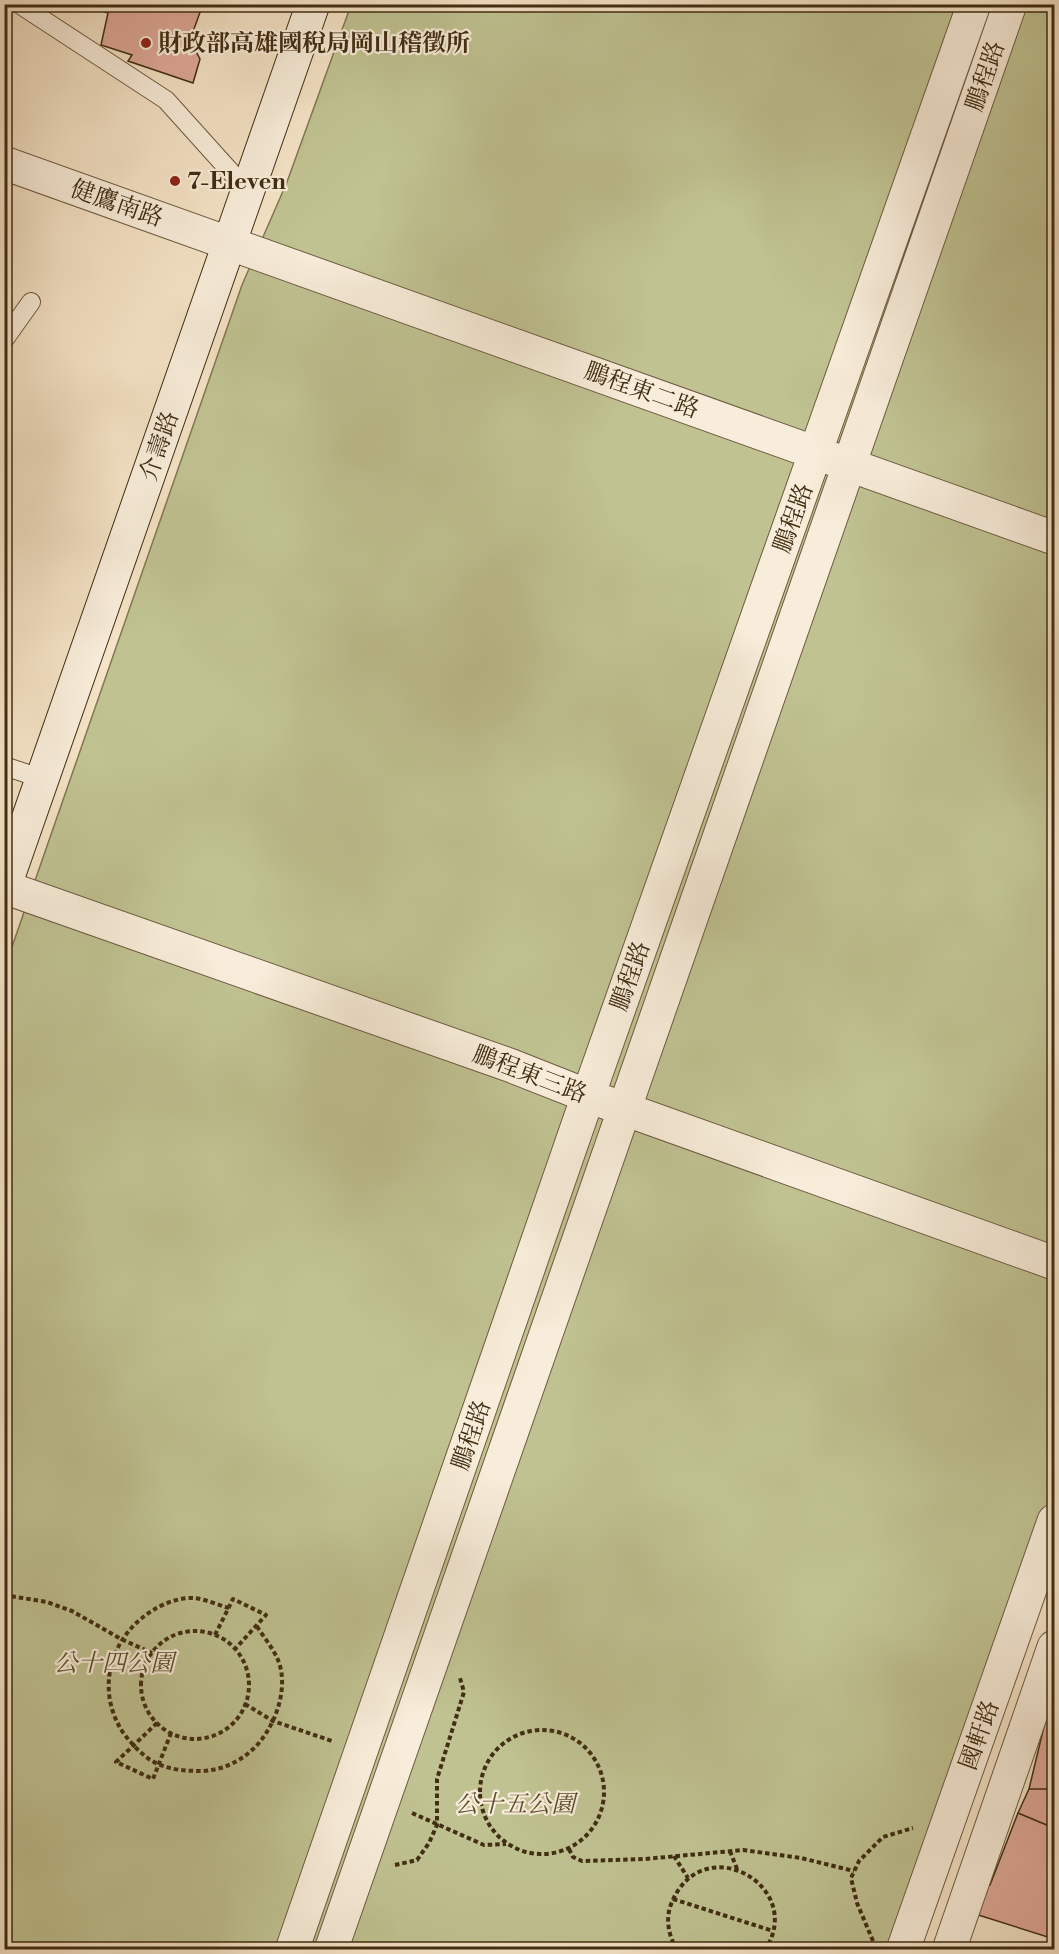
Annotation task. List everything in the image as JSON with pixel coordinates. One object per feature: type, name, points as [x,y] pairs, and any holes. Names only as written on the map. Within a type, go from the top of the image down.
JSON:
[{"type":"street","name":"介壽路","points":[[5,887],[313,4]]},
{"type":"street","name":"鵬程路","points":[[292,1950],[588,1096],[974,4]]},
{"type":"street","name":"鵬程路","points":[[331,1950],[1010,4]]},
{"type":"street","name":"健鷹南路","points":[[4,163],[230,242]]},
{"type":"street","name":"鵬程東二路","points":[[230,242],[1054,538]]},
{"type":"street","name":"鵬程東三路","points":[[5,887],[500,1062],[588,1096],[1054,1263]]},
{"type":"street","name":"國軒路","points":[[888,1946],[1005,1660],[1054,1521]]},
{"type":"street","points":[[1005,1660],[1049,1662]]},
{"type":"street","name":"國軒路","points":[[949,1950],[1049,1662]]},
{"type":"lane","points":[[19,4],[166,100],[209,145],[247,190]]},
{"type":"lane","points":[[4,340],[31,302]]},
{"type":"lane","points":[[4,766],[43,779]]},
{"type":"path","points":[[4,1595],[47,1602],[72,1611],[121,1639],[152,1653]]},
{"type":"path","points":[[229,1608],[193,1598],[165,1603],[140,1618],[121,1639],[111,1666],[109,1694],[116,1722],[133,1746],[159,1764],[183,1771],[211,1771],[238,1761],[261,1742],[273,1721],[282,1689],[279,1661],[256,1625]]},
{"type":"path","points":[[215,1635],[233,1599],[266,1615],[235,1649]]},
{"type":"path","points":[[188,1631],[215,1635],[223,1638],[235,1649],[244,1663],[249,1680],[248,1697],[241,1713],[230,1726],[216,1735],[199,1739],[182,1738],[165,1730],[151,1718],[143,1701],[140,1682],[145,1664],[152,1653],[170,1636],[188,1631]]},
{"type":"path","points":[[389,1867],[417,1860],[438,1825],[437,1779],[464,1692],[458,1670]]},
{"type":"path","points":[[245,1704],[273,1721],[337,1743]]},
{"type":"path","points":[[157,1723],[116,1762],[153,1779],[171,1733]]},
{"type":"path","points":[[541,1730],[560,1732],[578,1741],[593,1756],[602,1776],[604,1797],[599,1818],[586,1836],[569,1849],[548,1855],[526,1853],[506,1844],[492,1830],[483,1813],[479,1794],[482,1775],[490,1757],[504,1742],[521,1733],[541,1730]]},
{"type":"path","points":[[408,1812],[484,1845],[506,1844]]},
{"type":"path","points":[[888,1946],[857,1903],[851,1878],[858,1861],[883,1837],[914,1828]]},
{"type":"path","points":[[569,1849],[573,1857],[582,1861],[743,1850],[801,1858],[854,1870]]},
{"type":"path","points":[[730,1851],[738,1869]]},
{"type":"path","points":[[674,1856],[688,1878]]},
{"type":"path","points":[[677,1950],[672,1942],[668,1925],[669,1907],[676,1891],[688,1878],[704,1870],[721,1866],[738,1869],[753,1877],[765,1890],[773,1906],[773,1931],[765,1950]]},
{"type":"path","points":[[673,1899],[773,1931]]},
{"type":"green space","points":[[351,5],[1054,5],[1054,1519],[906,1949],[5,1950],[5,967],[242,285],[287,182]]},
{"type":"building","name":"財政部高雄國稅局岡山稽徵所","points":[[80,4],[203,4],[190,40],[200,59],[193,83],[128,61],[132,55],[101,45],[108,13]]},
{"type":"building","points":[[1054,1715],[1054,1789],[1029,1789],[1046,1718]]},
{"type":"building","points":[[1029,1789],[1054,1789],[1054,1828],[1018,1813]]},
{"type":"building","points":[[1018,1813],[1054,1828],[1054,1939],[972,1913],[983,1881],[990,1885]]},
{"type":"place","name":"財政部高雄國稅局岡山稽徵所","points":[[146,43]]},
{"type":"place","name":"7-Eleven","points":[[175,181]]},
{"type":"park label","name":"公十四公園","points":[[114,1663]]},
{"type":"park label","name":"公十五公園","points":[[515,1804]]}]
